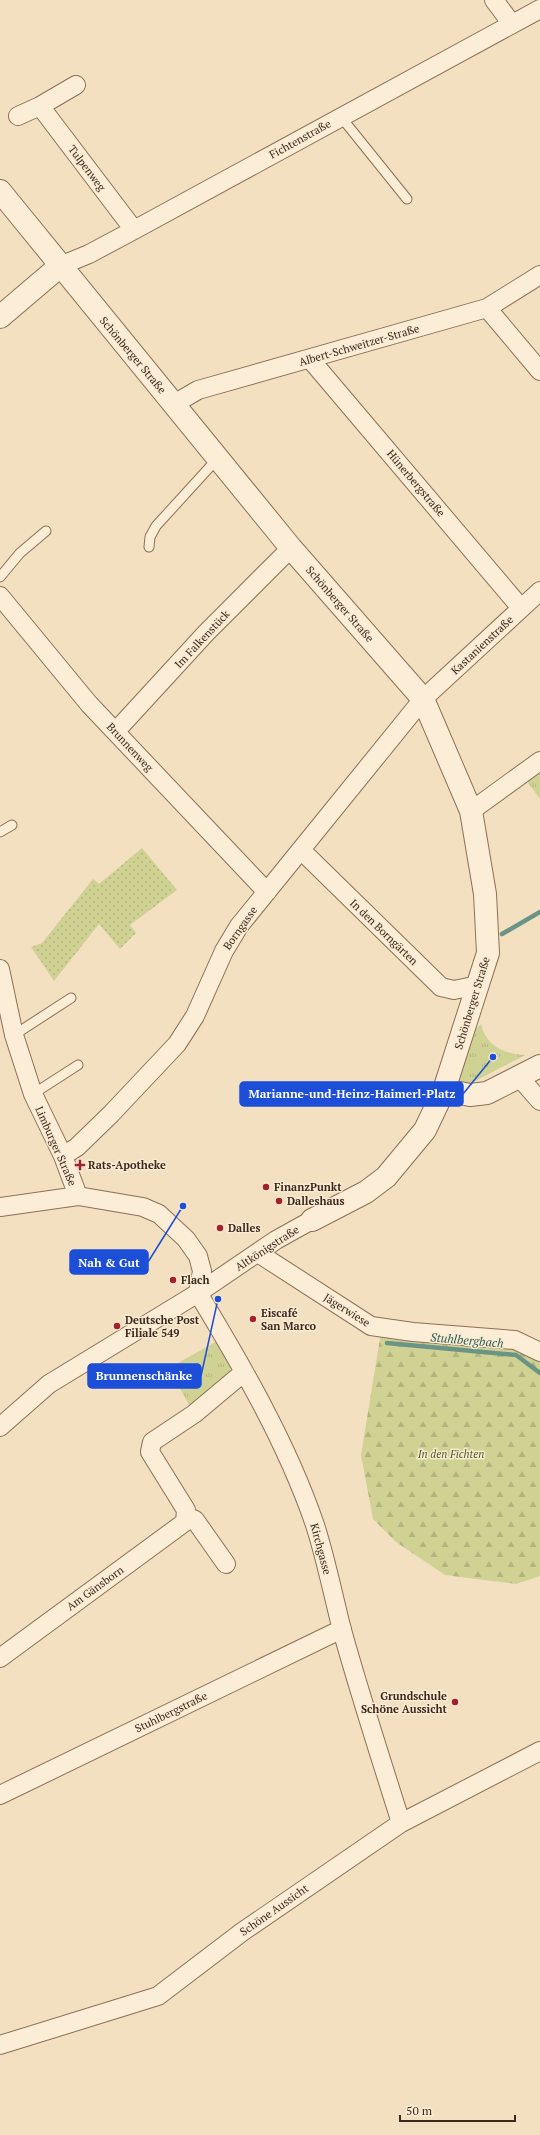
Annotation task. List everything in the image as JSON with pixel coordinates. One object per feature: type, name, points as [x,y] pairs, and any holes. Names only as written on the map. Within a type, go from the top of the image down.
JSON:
[{"type":"street","points":[[494,0],[512,24]]},
{"type":"street","name":"Fichtenstraße","points":[[60,266],[89,254],[134,230],[540,9]]},
{"type":"street","points":[[18,116],[40,106],[76,85]]},
{"type":"street","name":"Tulpenweg","points":[[40,106],[134,230]]},
{"type":"street","name":"Schönberger Straße","points":[[0,191],[290,548],[423,699],[471,811],[485,894],[488,953],[444,1090]]},
{"type":"street","points":[[0,317],[60,266]]},
{"type":"street","name":"Albert-Schweitzer-Straße","points":[[174,404],[198,390],[487,308],[540,275]]},
{"type":"street","points":[[487,308],[540,370]]},
{"type":"street","name":"Hünerbergstraße","points":[[310,359],[521,608]]},
{"type":"street","name":"Im Falkenstück","points":[[116,731],[206,633],[290,548]]},
{"type":"street","name":"Kastanienstraße","points":[[423,699],[540,591]]},
{"type":"street","name":"Brunnenweg","points":[[0,596],[89,704],[267,892]]},
{"type":"street","name":"Borngasse","points":[[63,1156],[77,1147],[111,1114],[177,1044],[195,1016],[224,951],[239,926],[423,699]]},
{"type":"street","points":[[471,811],[540,761]]},
{"type":"street","name":"In den Borngärten","points":[[301,850],[441,986],[454,990],[478,985]]},
{"type":"street","name":"Limburger Straße","points":[[0,969],[14,1035],[33,1094],[63,1156],[78,1196],[143,1207],[159,1214],[186,1239],[198,1256],[202,1271],[198,1293]]},
{"type":"street","points":[[444,1090],[470,1095],[487,1093],[540,1066]]},
{"type":"street","points":[[519,1077],[540,1101]]},
{"type":"street","name":"Altkönigstraße","points":[[0,1427],[49,1384],[198,1293],[276,1240],[366,1192],[386,1177],[425,1130],[444,1090]]},
{"type":"street","points":[[0,1207],[78,1196]]},
{"type":"street","name":"Jägerwiese","points":[[258,1253],[371,1326],[413,1332],[515,1340],[540,1352]]},
{"type":"street","name":"Kirchgasse","points":[[198,1293],[272,1426],[293,1471],[315,1525],[342,1629],[401,1823]]},
{"type":"street","points":[[226,1564],[195,1520],[186,1516],[186,1510],[150,1452],[150,1446],[152,1442],[199,1409],[243,1373]]},
{"type":"street","name":"Am Gänsborn","points":[[0,1658],[185,1522],[186,1516]]},
{"type":"street","name":"Stuhlbergstraße","points":[[0,1795],[342,1629]]},
{"type":"street","name":"Schöne Aussicht","points":[[0,2045],[158,1996],[242,1932],[401,1823],[540,1751]]},
{"type":"lane","points":[[341,117],[407,199]]},
{"type":"lane","points":[[149,548],[150,538],[156,526],[218,458]]},
{"type":"lane","points":[[0,577],[20,554],[46,531]]},
{"type":"lane","points":[[0,832],[12,826]]},
{"type":"lane","points":[[14,1035],[71,998]]},
{"type":"lane","points":[[33,1094],[78,1065]]},
{"type":"green space","points":[[540,764],[540,799],[524,777]]},
{"type":"green space","points":[[142,848],[177,890],[130,925],[136,933],[120,949],[99,924],[54,981],[31,947],[42,943],[93,879],[99,884]]},
{"type":"green space","points":[[481,1024],[483,1032],[487,1038],[497,1047],[510,1053],[525,1055],[464,1087],[458,1081],[473,1032]]},
{"type":"green space","name":"In den Fichten","points":[[381,1332],[528,1351],[540,1360],[540,1576],[516,1584],[445,1575],[396,1542],[373,1519],[361,1455]]},
{"type":"green space","points":[[219,1340],[231,1366],[230,1372],[190,1407],[169,1368]]},
{"type":"waterway","points":[[502,934],[540,912]]},
{"type":"waterway","name":"Stuhlbergbach","points":[[387,1343],[516,1355],[540,1373]]},
{"type":"place","name":"Marianne-und-Heinz-Haimerl-Platz","points":[[493,1057]]},
{"type":"place","name":"Rats-Apotheke","points":[[80,1165]]},
{"type":"place","name":"FinanzPunkt","points":[[266,1187]]},
{"type":"place","name":"Dalleshaus","points":[[279,1201]]},
{"type":"place","name":"Nah & Gut","points":[[183,1206]]},
{"type":"place","name":"Dalles","points":[[220,1228]]},
{"type":"place","name":"Flach","points":[[173,1280]]},
{"type":"place","name":"Brunnenschänke","points":[[218,1299]]},
{"type":"place","name":"Eiscafé San Marco","points":[[253,1319]]},
{"type":"place","name":"Deutsche Post Filiale 549","points":[[117,1326]]},
{"type":"place","name":"Grundschule Schöne Aussicht","points":[[455,1702]]}]
